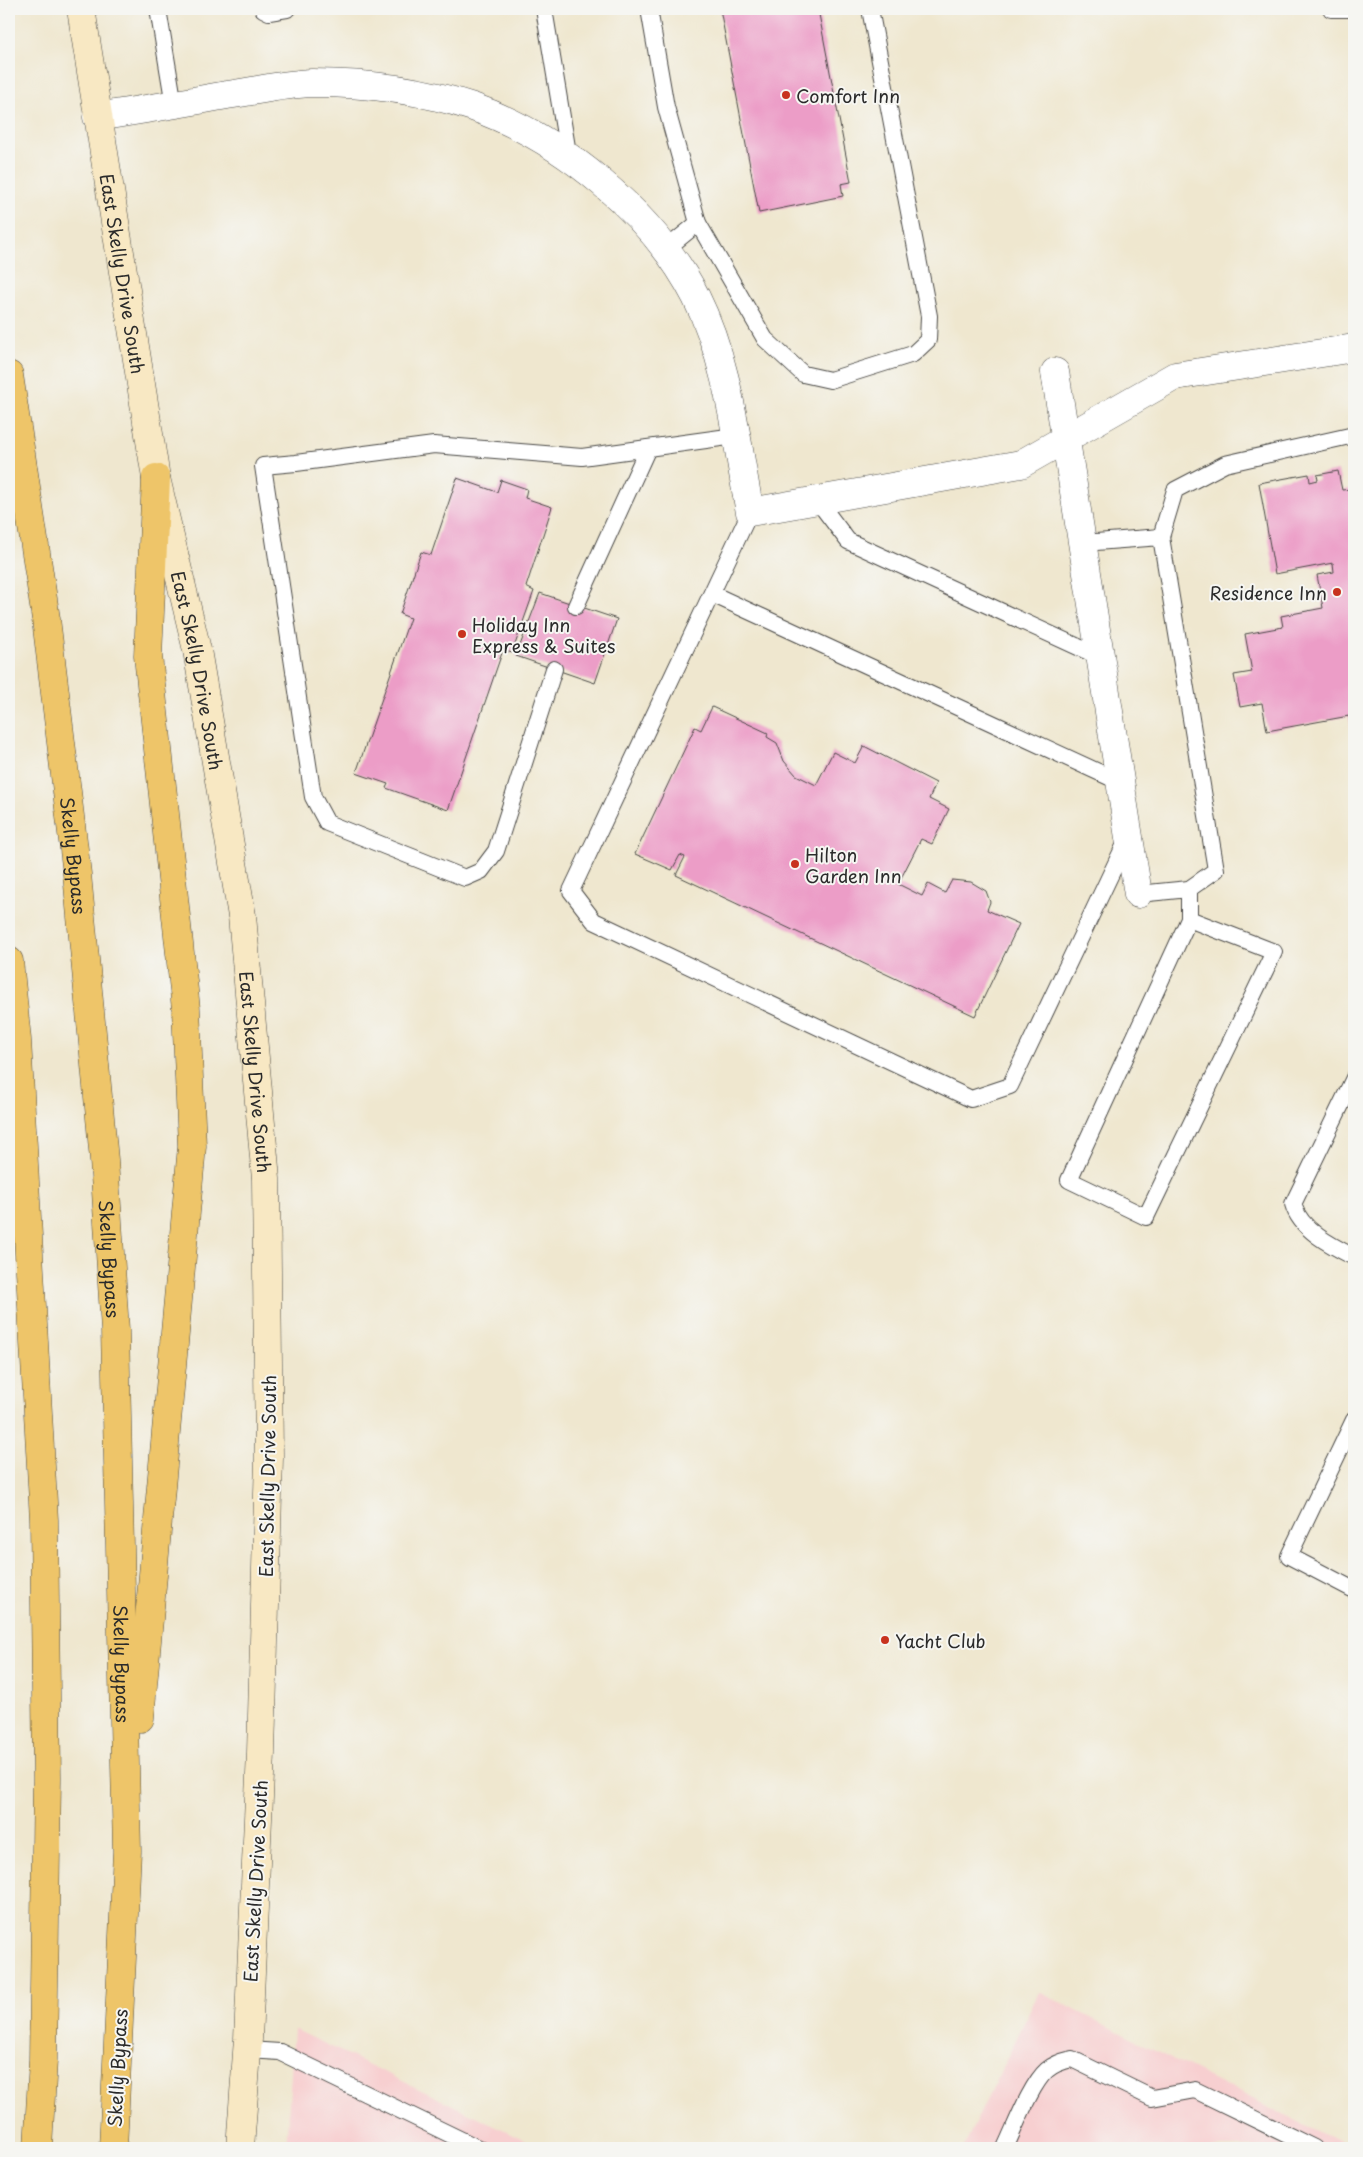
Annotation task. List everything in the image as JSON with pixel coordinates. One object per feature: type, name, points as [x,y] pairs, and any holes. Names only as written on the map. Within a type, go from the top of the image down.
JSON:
[{"type":"highway","name":"Skelly Bypass","points":[[9,375],[46,619],[76,865],[104,1160],[115,1330],[127,1851],[113,2148]]},
{"type":"highway","points":[[127,1851],[192,1146],[186,1008],[148,656],[156,478]]},
{"type":"highway","points":[[9,961],[17,1040],[44,1520],[47,1778],[43,2060],[38,2148]]},
{"type":"highway","points":[[9,1216],[33,1309]]},
{"type":"street","name":"East Skelly Drive South","points":[[81,9],[156,478],[197,650],[242,916],[266,1179],[269,1457],[261,1752],[247,2050],[240,2148]]},
{"type":"street","points":[[97,117],[269,88],[310,83],[361,85],[422,94],[473,107],[530,133],[586,170],[633,212],[666,249],[696,297],[720,356],[750,512],[1021,464],[1175,376],[1354,348]]},
{"type":"street","points":[[1055,372],[1084,543],[1100,657],[1138,894]]},
{"type":"lane","points":[[158,9],[174,104]]},
{"type":"lane","points":[[262,9],[268,12],[287,9]]},
{"type":"lane","points":[[544,9],[569,159]]},
{"type":"lane","points":[[649,9],[666,107],[698,223],[764,339],[804,374],[830,380],[913,354],[928,340],[929,316],[870,9]]},
{"type":"lane","points":[[1331,9],[1354,9]]},
{"type":"lane","points":[[666,249],[698,223]]},
{"type":"lane","points":[[1138,894],[1189,889],[1216,870],[1161,536],[1174,490],[1225,464],[1354,435]]},
{"type":"lane","points":[[554,669],[496,851],[481,871],[465,878],[326,823],[313,797],[263,466],[296,464],[434,445],[582,457],[735,436]]},
{"type":"lane","points":[[576,606],[648,448]]},
{"type":"lane","points":[[816,500],[848,541],[1100,657]]},
{"type":"lane","points":[[750,512],[571,891],[594,921],[971,1099],[1010,1086],[1129,837]]},
{"type":"lane","points":[[1084,543],[1161,536]]},
{"type":"lane","points":[[712,594],[1120,782]]},
{"type":"lane","points":[[1189,889],[1189,919],[1069,1180],[1146,1217],[1274,952],[1189,919]]},
{"type":"lane","points":[[1354,1078],[1293,1204],[1301,1222],[1339,1249],[1354,1257]]},
{"type":"lane","points":[[1354,1420],[1289,1556],[1354,1590]]},
{"type":"lane","points":[[247,2050],[280,2052],[478,2148]]},
{"type":"lane","points":[[1005,2148],[1039,2078],[1048,2069],[1072,2059],[1152,2098],[1195,2090],[1314,2148]]},
{"type":"shaded area","points":[[1039,1992],[1351,2148],[963,2148]]},
{"type":"shaded area","points":[[294,2029],[542,2148],[286,2148]]},
{"type":"building","name":"Comfort Inn","points":[[720,9],[818,9],[851,182],[841,184],[843,196],[759,213]]},
{"type":"building","name":"Residence Inn","points":[[1338,471],[1342,490],[1352,489],[1354,500],[1354,729],[1351,729],[1349,716],[1267,731],[1262,703],[1240,707],[1234,675],[1252,672],[1245,634],[1283,627],[1281,616],[1323,608],[1317,575],[1334,572],[1333,563],[1275,574],[1259,483],[1309,474],[1310,482],[1318,480],[1317,475]]},
{"type":"building","name":"Holiday Inn Express & Suites","points":[[457,478],[497,492],[501,480],[527,489],[525,498],[552,507],[526,587],[534,591],[512,653],[503,650],[448,810],[386,788],[388,784],[356,773],[410,618],[400,614],[421,552],[431,555]]},
{"type":"building","points":[[540,593],[617,619],[595,683],[516,656]]},
{"type":"building","name":"Hilton Garden Inn","points":[[712,707],[768,733],[767,737],[777,743],[784,761],[796,775],[816,785],[833,752],[855,763],[864,746],[936,783],[929,799],[949,809],[932,844],[921,839],[898,884],[922,896],[928,884],[945,893],[952,880],[971,882],[986,891],[990,902],[987,910],[1019,924],[975,1016],[676,875],[685,857],[680,855],[672,870],[635,854],[695,727],[701,730]]},
{"type":"place","name":"Comfort Inn","points":[[786,95]]},
{"type":"place","name":"Residence Inn","points":[[1337,592]]},
{"type":"place","name":"Holiday Inn Express & Suites","points":[[462,634]]},
{"type":"place","name":"Hilton Garden Inn","points":[[795,864]]},
{"type":"place","name":"Yacht Club","points":[[885,1640]]}]
